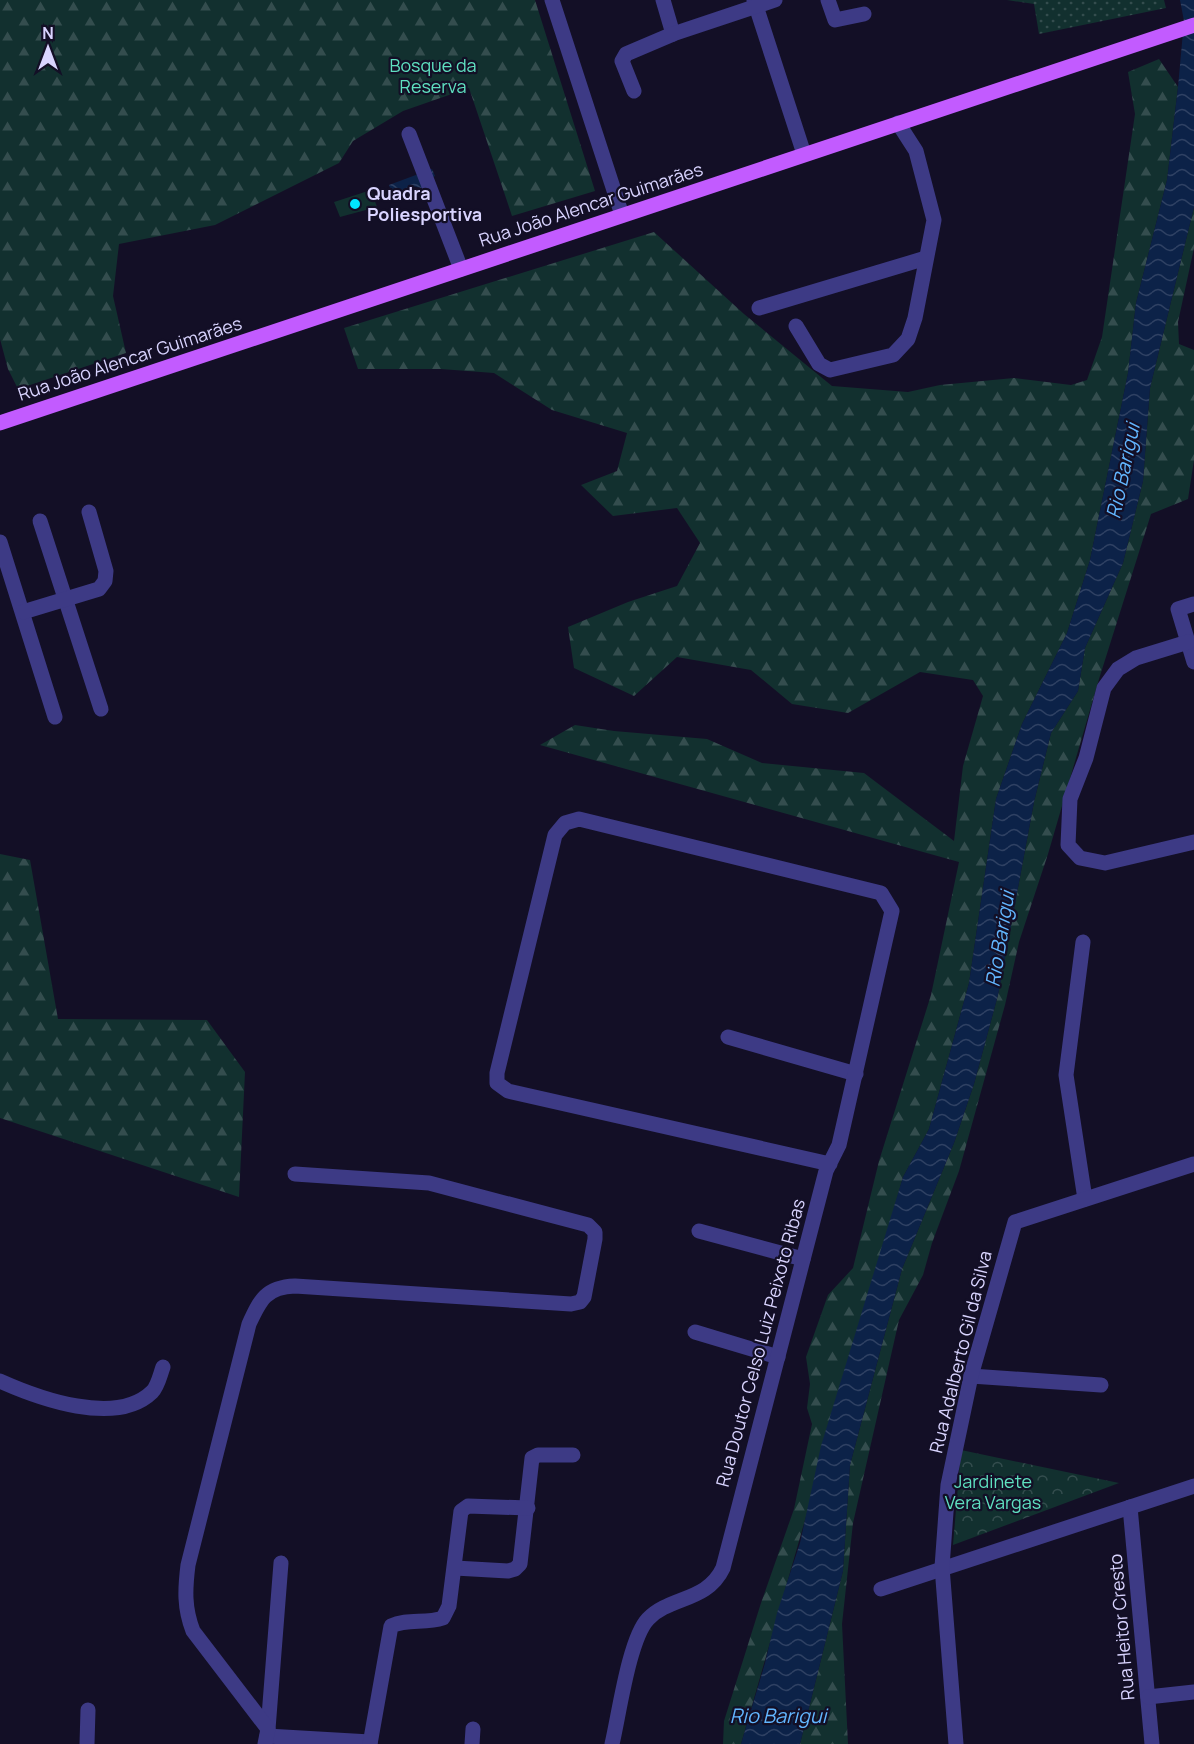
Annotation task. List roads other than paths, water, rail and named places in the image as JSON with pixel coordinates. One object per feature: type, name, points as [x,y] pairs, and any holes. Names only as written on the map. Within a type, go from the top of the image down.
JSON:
[{"type":"main road","name":"Rua João Alencar Guimarães","points":[[0,423],[1194,25]]},
{"type":"street","points":[[552,0],[622,216]]},
{"type":"street","points":[[663,0],[673,34]]},
{"type":"street","points":[[634,91],[622,61],[626,54],[755,3],[775,0]]},
{"type":"street","points":[[828,0],[835,20],[864,14]]},
{"type":"street","points":[[755,3],[804,154]]},
{"type":"street","points":[[796,326],[819,364],[830,370],[893,355],[908,339],[934,220],[916,151],[898,123]]},
{"type":"street","points":[[409,134],[461,269]]},
{"type":"street","points":[[759,308],[926,258]]},
{"type":"street","points":[[22,612],[99,589],[105,581],[105,571],[89,512]]},
{"type":"street","points":[[40,521],[101,710]]},
{"type":"street","points":[[0,542],[56,717]]},
{"type":"street","points":[[1194,604],[1178,609],[1194,662]]},
{"type":"street","points":[[1188,642],[1136,658],[1118,669],[1104,688],[1086,758],[1071,799],[1068,845],[1080,858],[1105,863],[1194,842]]},
{"type":"street","name":"Rua Doutor Celso Luiz Peixoto Ribas","points":[[612,1744],[632,1655],[638,1636],[647,1620],[659,1611],[711,1586],[723,1569],[803,1260],[830,1164],[839,1145],[892,911],[881,893],[579,819],[565,823],[555,835],[497,1072],[497,1083],[508,1091],[830,1164]]},
{"type":"street","points":[[1083,942],[1066,1075],[1085,1199],[1194,1164]]},
{"type":"street","points":[[728,1037],[856,1074]]},
{"type":"street","points":[[267,1736],[193,1631],[185,1601],[187,1575],[195,1540],[206,1524],[210,1511],[211,1475],[249,1324],[264,1298],[272,1290],[282,1286],[572,1304],[580,1302],[584,1297],[595,1239],[595,1232],[588,1225],[429,1183],[295,1174]]},
{"type":"street","name":"Rua Adalberto Gil da Silva","points":[[957,1744],[942,1567],[948,1485],[971,1376],[1015,1222],[1085,1199]]},
{"type":"street","points":[[699,1230],[803,1260]]},
{"type":"street","points":[[695,1332],[778,1357]]},
{"type":"street","points":[[0,1381],[64,1404],[92,1408],[109,1407],[141,1400],[153,1391],[163,1367]]},
{"type":"street","points":[[971,1376],[1101,1385]]},
{"type":"street","points":[[455,1568],[508,1571],[515,1569],[520,1564],[532,1458],[538,1455],[573,1455]]},
{"type":"street","points":[[881,1588],[1194,1486]]},
{"type":"street","points":[[267,1736],[370,1743],[391,1626],[400,1621],[432,1622],[443,1617],[448,1606],[455,1568],[461,1510],[468,1506],[528,1508]]},
{"type":"street","name":"Rua Heitor Cresto","points":[[1130,1507],[1152,1744]]},
{"type":"street","points":[[267,1736],[281,1563]]},
{"type":"street","points":[[1148,1697],[1194,1692]]},
{"type":"street","points":[[87,1744],[88,1710]]},
{"type":"water","name":"Rio Barigui","points":[[1180,0],[1194,0],[1194,207],[1150,388],[1143,481],[1123,563],[1085,648],[1078,691],[1051,733],[1034,802],[998,995],[974,1084],[954,1143],[902,1269],[850,1465],[843,1571],[800,1744],[741,1744],[777,1613],[800,1543],[821,1446],[903,1177],[929,1129],[969,983],[996,799],[1022,724],[1067,633],[1090,560],[1128,373],[1136,303],[1167,180],[1184,21]]},
{"type":"water","points":[[432,169],[435,176],[431,178],[430,190],[412,186],[392,194],[389,185]]},
{"type":"place","name":"Quadra Poliesportiva","points":[[355,204]]},
{"type":"park label","name":"Bosque da Reserva","points":[[433,76]]},
{"type":"park label","name":"Jardinete Vera Vargas","points":[[993,1492]]}]
